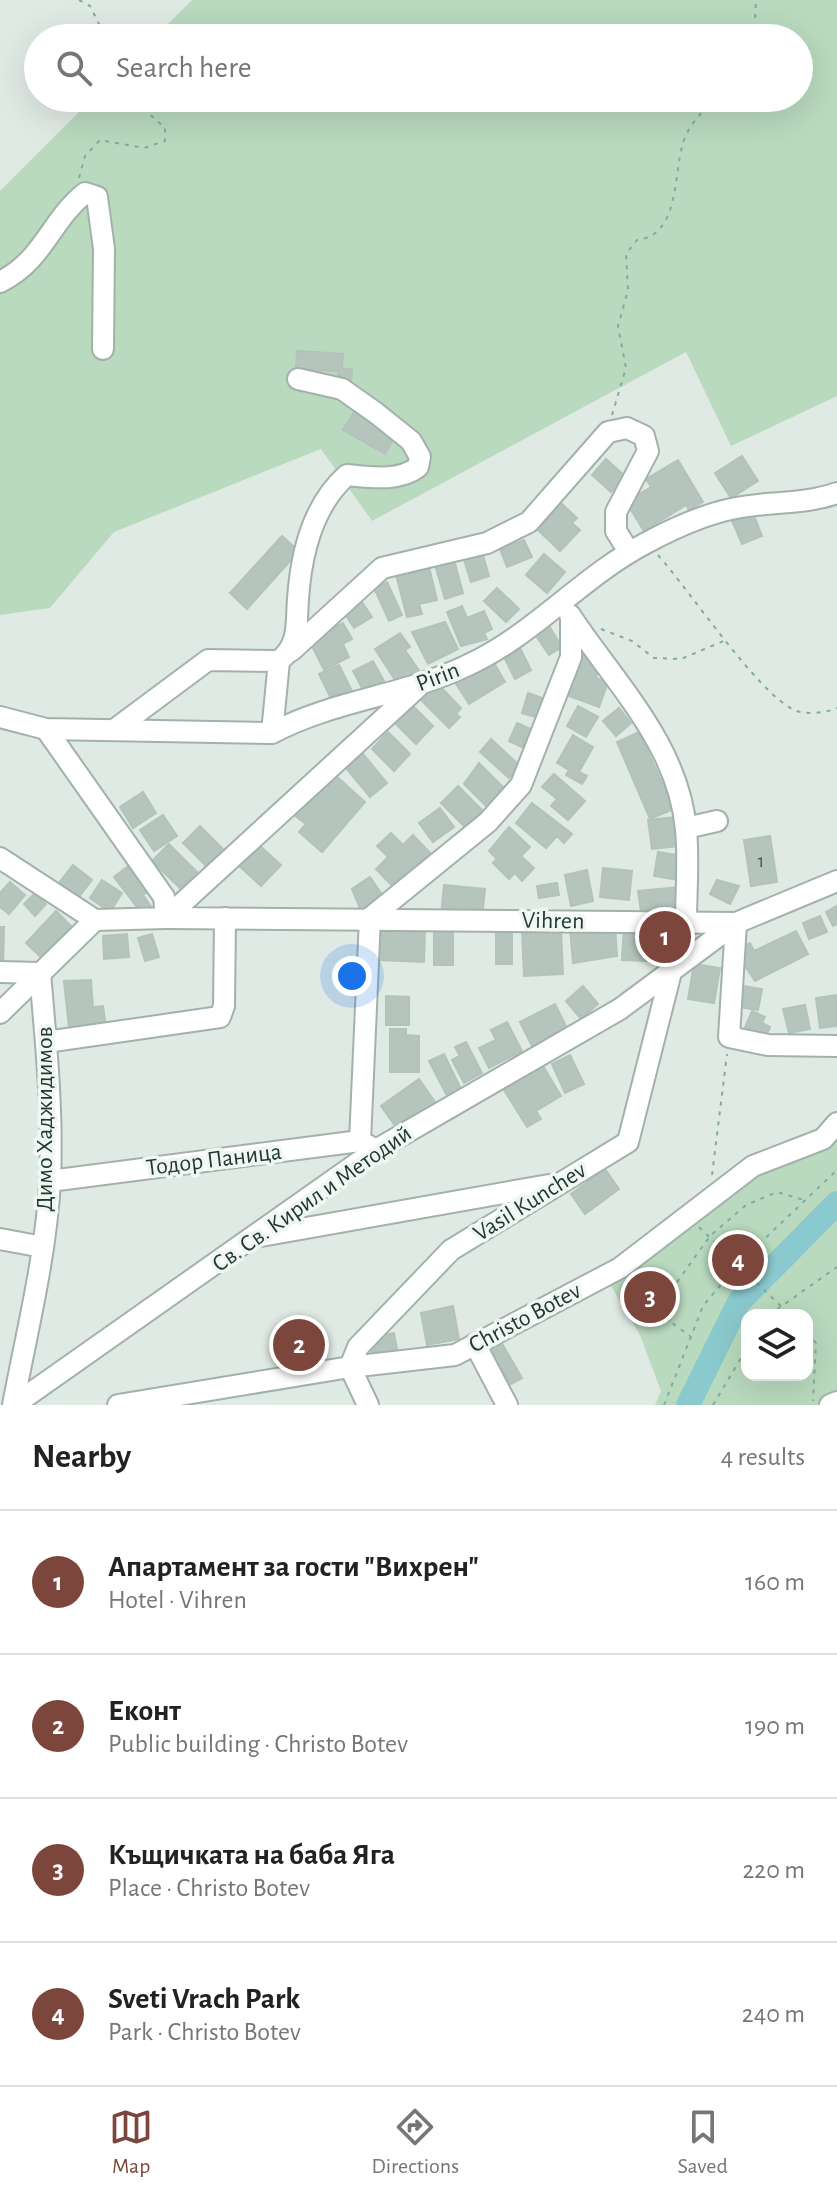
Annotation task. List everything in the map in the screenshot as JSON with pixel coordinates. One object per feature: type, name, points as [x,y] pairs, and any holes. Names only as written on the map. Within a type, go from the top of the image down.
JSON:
[{"type":"street","points":[[0,282],[41,251],[73,203],[85,193],[97,197],[104,249],[103,349]]},
{"type":"street","points":[[272,733],[285,656],[298,627],[302,569],[316,514],[329,491],[347,475],[377,477],[410,473],[418,467],[420,457],[411,441],[342,389],[298,379]]},
{"type":"street","points":[[114,730],[208,660],[285,656],[382,568],[487,543],[529,522],[608,432],[627,428],[644,436],[648,451],[616,512],[616,531],[629,552]]},
{"type":"street","name":"Pirin","points":[[0,717],[46,729],[272,733],[301,718],[344,703],[418,687],[512,642],[566,610],[629,552],[699,518],[735,508],[814,501],[837,493]]},
{"type":"street","points":[[566,610],[654,733],[667,761],[686,828],[686,923]]},
{"type":"street","points":[[368,1146],[370,918],[488,822],[521,785],[571,657],[566,610]]},
{"type":"street","points":[[166,918],[418,687]]},
{"type":"street","points":[[46,729],[164,897],[166,918]]},
{"type":"street","points":[[686,828],[717,821]]},
{"type":"street","points":[[0,858],[95,920],[0,1013]]},
{"type":"street","points":[[837,881],[736,923],[729,1037],[768,1045],[837,1046]]},
{"type":"street","points":[[46,1042],[220,1017],[224,1006],[225,918]]},
{"type":"street","name":"Vihren","points":[[95,920],[370,918],[736,923]]},
{"type":"street","name":"Св. Св. Кирил и Методий","points":[[14,1405],[257,1236],[368,1146],[620,1009],[736,923]]},
{"type":"street","points":[[0,972],[40,973]]},
{"type":"street","name":"Vasil Kunchev","points":[[350,1367],[358,1347],[451,1250],[628,1142],[671,972]]},
{"type":"street","name":"Димо Хаджидимов","points":[[14,1405],[43,1247],[50,1181],[46,1042],[40,973]]},
{"type":"street","name":"Christo Botev","points":[[118,1405],[350,1367],[455,1355],[620,1268],[753,1166],[823,1139],[837,1123]]},
{"type":"street","name":"Тодор Паница","points":[[50,1181],[368,1146]]},
{"type":"street","points":[[257,1236],[559,1184]]},
{"type":"street","points":[[0,1239],[43,1247]]},
{"type":"street","points":[[475,1344],[507,1405]]},
{"type":"street","points":[[350,1367],[368,1405]]},
{"type":"street","points":[[830,1405],[837,1402]]},
{"type":"path","points":[[79,0],[90,6],[99,24]]},
{"type":"path","points":[[755,24],[756,0]]},
{"type":"path","points":[[73,203],[85,156],[100,140],[144,148],[165,141],[165,128],[147,112]]},
{"type":"path","points":[[608,432],[626,368],[618,326],[628,290],[626,254],[637,240],[653,238],[666,225],[684,141],[694,119],[701,112]]},
{"type":"path","points":[[647,542],[768,689],[796,712],[830,712],[837,708]]},
{"type":"path","points":[[566,610],[632,641],[654,658],[681,659],[727,639]]},
{"type":"path","points":[[708,1203],[729,1037]]},
{"type":"path","points":[[664,1405],[703,1306],[738,1264],[837,1170]]},
{"type":"path","points":[[668,1321],[675,1285],[710,1236],[746,1205],[777,1192],[805,1200]]},
{"type":"path","points":[[710,1236],[785,1309]]},
{"type":"path","points":[[776,1309],[837,1267]]},
{"type":"path","points":[[635,1296],[691,1336]]},
{"type":"path","points":[[813,1340],[816,1343],[813,1405]]},
{"type":"path","points":[[713,1405],[741,1358]]},
{"type":"green space","points":[[192,0],[837,0],[837,396],[731,446],[686,352],[372,521],[321,449],[114,532],[50,608],[0,615],[0,191],[79,112],[813,112],[813,24],[168,24]]},
{"type":"green space","points":[[837,1128],[837,1405],[655,1405],[661,1391],[640,1335],[608,1281],[748,1171]]},
{"type":"building","points":[[297,351],[343,354],[342,369],[352,369],[351,386],[345,386],[345,377],[338,376],[338,371],[296,369]]},
{"type":"building","points":[[354,412],[395,436],[385,454],[343,430]]},
{"type":"building","points":[[742,456],[758,481],[731,498],[715,473]]},
{"type":"building","points":[[606,459],[625,476],[611,492],[592,475]]},
{"type":"building","points":[[678,460],[703,502],[689,510],[686,505],[644,531],[626,502],[651,487],[646,479]]},
{"type":"building","points":[[562,504],[577,518],[572,523],[580,530],[560,551],[538,530]]},
{"type":"building","points":[[751,508],[762,536],[742,544],[730,516]]},
{"type":"building","points":[[282,536],[299,551],[247,609],[230,593]]},
{"type":"building","points":[[524,540],[532,557],[507,567],[500,549]]},
{"type":"building","points":[[544,554],[565,572],[547,593],[526,575]]},
{"type":"building","points":[[483,555],[489,576],[471,582],[464,560]]},
{"type":"building","points":[[454,560],[463,593],[445,599],[435,565]]},
{"type":"building","points":[[428,563],[437,600],[419,604],[422,614],[407,617],[395,571]]},
{"type":"building","points":[[387,582],[402,615],[389,621],[374,588]]},
{"type":"building","points":[[497,588],[519,609],[506,622],[484,601]]},
{"type":"building","points":[[360,599],[372,617],[354,628],[343,611]]},
{"type":"building","points":[[462,606],[467,618],[484,611],[492,629],[484,633],[487,639],[461,646],[447,612]]},
{"type":"building","points":[[546,621],[562,647],[549,655],[532,630]]},
{"type":"building","points":[[445,622],[458,649],[428,664],[412,632]]},
{"type":"building","points":[[343,623],[352,639],[343,644],[349,657],[324,670],[309,640]]},
{"type":"building","points":[[400,633],[410,647],[405,650],[422,675],[401,689],[375,649]]},
{"type":"building","points":[[518,644],[531,670],[515,679],[502,653]]},
{"type":"building","points":[[581,655],[601,662],[596,678],[608,682],[599,707],[566,695]]},
{"type":"building","points":[[490,656],[505,682],[469,704],[453,679]]},
{"type":"building","points":[[373,661],[384,681],[364,692],[353,671]]},
{"type":"building","points":[[339,665],[354,695],[334,705],[319,674]]},
{"type":"building","points":[[436,682],[461,708],[456,714],[460,717],[449,728],[419,698]]},
{"type":"building","points":[[528,693],[548,700],[542,719],[522,713]]},
{"type":"building","points":[[412,705],[433,726],[416,744],[395,723]]},
{"type":"building","points":[[578,706],[598,717],[586,737],[567,726]]},
{"type":"building","points":[[619,708],[631,723],[616,736],[603,721]]},
{"type":"building","points":[[517,723],[537,732],[528,750],[509,741]]},
{"type":"building","points":[[388,732],[410,754],[394,771],[372,749]]},
{"type":"building","points":[[639,732],[674,809],[650,819],[617,742]]},
{"type":"building","points":[[573,735],[593,747],[579,772],[587,776],[582,784],[566,775],[569,770],[557,763]]},
{"type":"building","points":[[491,739],[520,766],[509,778],[480,752]]},
{"type":"building","points":[[363,754],[387,783],[370,797],[346,768]]},
{"type":"building","points":[[479,763],[508,792],[490,810],[464,784]]},
{"type":"building","points":[[554,774],[585,801],[568,820],[551,806],[557,799],[542,787]]},
{"type":"building","points":[[335,775],[365,802],[322,852],[299,832],[306,824],[294,815]]},
{"type":"building","points":[[458,786],[488,816],[471,833],[441,803]]},
{"type":"building","points":[[143,792],[156,813],[133,828],[120,807]]},
{"type":"building","points":[[532,803],[572,834],[564,843],[557,836],[546,848],[516,823]]},
{"type":"building","points":[[440,808],[454,827],[433,842],[419,823]]},
{"type":"building","points":[[163,815],[177,836],[154,851],[140,830]]},
{"type":"building","points":[[676,817],[679,846],[652,849],[648,820]]},
{"type":"building","points":[[200,826],[228,854],[211,871],[183,843]]},
{"type":"building","points":[[509,827],[530,847],[521,856],[534,868],[522,881],[515,873],[509,879],[493,863],[497,859],[489,851]]},
{"type":"building","points":[[391,833],[403,845],[413,835],[435,858],[396,890],[376,869],[388,857],[377,846]]},
{"type":"building","points":[[770,836],[777,882],[751,886],[744,840]]},
{"type":"building","points":[[169,844],[197,872],[180,888],[152,861]]},
{"type":"building","points":[[258,844],[281,865],[261,886],[238,865]]},
{"type":"building","points":[[658,852],[683,856],[679,880],[654,876]]},
{"type":"building","points":[[131,864],[150,890],[143,895],[152,908],[143,915],[114,877]]},
{"type":"building","points":[[73,865],[92,880],[77,899],[58,884]]},
{"type":"building","points":[[603,868],[632,871],[629,900],[600,897]]},
{"type":"building","points":[[587,870],[593,901],[571,906],[565,875]]},
{"type":"building","points":[[370,877],[383,896],[361,911],[352,889]]},
{"type":"building","points":[[102,880],[122,893],[110,912],[90,898]]},
{"type":"building","points":[[717,880],[739,886],[730,904],[710,894]]},
{"type":"building","points":[[10,882],[25,895],[9,914],[0,907],[0,893]]},
{"type":"building","points":[[557,883],[559,895],[539,898],[537,886]]},
{"type":"building","points":[[444,885],[485,889],[482,918],[441,914]]},
{"type":"building","points":[[680,887],[682,908],[641,912],[638,891]]},
{"type":"building","points":[[35,893],[46,904],[35,916],[24,904]]},
{"type":"building","points":[[837,906],[837,924],[833,926],[826,912]]},
{"type":"building","points":[[56,911],[75,930],[45,961],[26,943]]},
{"type":"building","points":[[820,916],[827,932],[809,939],[803,923]]},
{"type":"building","points":[[615,925],[617,956],[573,963],[570,928]]},
{"type":"building","points":[[624,925],[676,926],[676,950],[669,950],[669,962],[622,960]]},
{"type":"building","points":[[0,927],[4,927],[3,971],[0,971]]},
{"type":"building","points":[[380,927],[425,929],[424,962],[378,960]]},
{"type":"building","points":[[496,929],[512,929],[512,964],[496,964]]},
{"type":"building","points":[[561,930],[563,974],[524,976],[522,931]]},
{"type":"building","points":[[434,931],[453,931],[453,965],[434,965]]},
{"type":"building","points":[[796,931],[808,954],[755,981],[735,951],[750,943],[754,951]]},
{"type":"building","points":[[127,934],[129,957],[104,959],[103,936]]},
{"type":"building","points":[[152,934],[159,957],[145,961],[138,938]]},
{"type":"building","points":[[694,964],[720,968],[714,1003],[688,999]]},
{"type":"building","points":[[91,980],[93,1007],[103,1006],[107,1034],[70,1038],[64,981]]},
{"type":"building","points":[[583,986],[598,1004],[581,1019],[566,1001]]},
{"type":"building","points":[[743,986],[762,989],[758,1010],[739,1007]]},
{"type":"building","points":[[837,995],[837,1026],[820,1028],[816,998]]},
{"type":"building","points":[[386,996],[409,997],[409,1025],[386,1025]]},
{"type":"building","points":[[555,1004],[568,1030],[534,1050],[520,1022]]},
{"type":"building","points":[[805,1005],[810,1029],[789,1033],[783,1009]]},
{"type":"building","points":[[752,1011],[765,1017],[762,1023],[770,1027],[764,1041],[743,1032]]},
{"type":"building","points":[[507,1022],[522,1051],[489,1068],[479,1048],[496,1040],[491,1030]]},
{"type":"building","points":[[390,1029],[406,1029],[406,1035],[419,1036],[419,1072],[390,1072]]},
{"type":"building","points":[[466,1042],[482,1073],[464,1083],[452,1060],[460,1056],[455,1047]]},
{"type":"building","points":[[444,1054],[461,1089],[447,1096],[429,1061]]},
{"type":"building","points":[[570,1055],[584,1084],[565,1093],[552,1064]]},
{"type":"building","points":[[543,1066],[561,1096],[536,1111],[541,1119],[527,1127],[504,1090]]},
{"type":"building","points":[[419,1079],[437,1105],[399,1131],[381,1106]]},
{"type":"building","points":[[605,1169],[619,1189],[585,1214],[571,1194]]},
{"type":"building","points":[[453,1306],[459,1339],[427,1345],[421,1313]]},
{"type":"building","points":[[394,1333],[398,1355],[373,1359],[369,1338]]},
{"type":"building","points":[[500,1340],[522,1378],[511,1384],[504,1374],[498,1377],[483,1350]]},
{"type":"waterway","points":[[688,1405],[739,1302],[837,1203]]},
{"type":"place","name":"Апартамент за гости \"Вихрен\"","points":[[665,937]]},
{"type":"place","name":"Sveti Vrach Park","points":[[738,1260]]},
{"type":"place","name":"Къщичката на баба Яга","points":[[650,1297]]},
{"type":"place","name":"Еконт","points":[[299,1345]]}]
